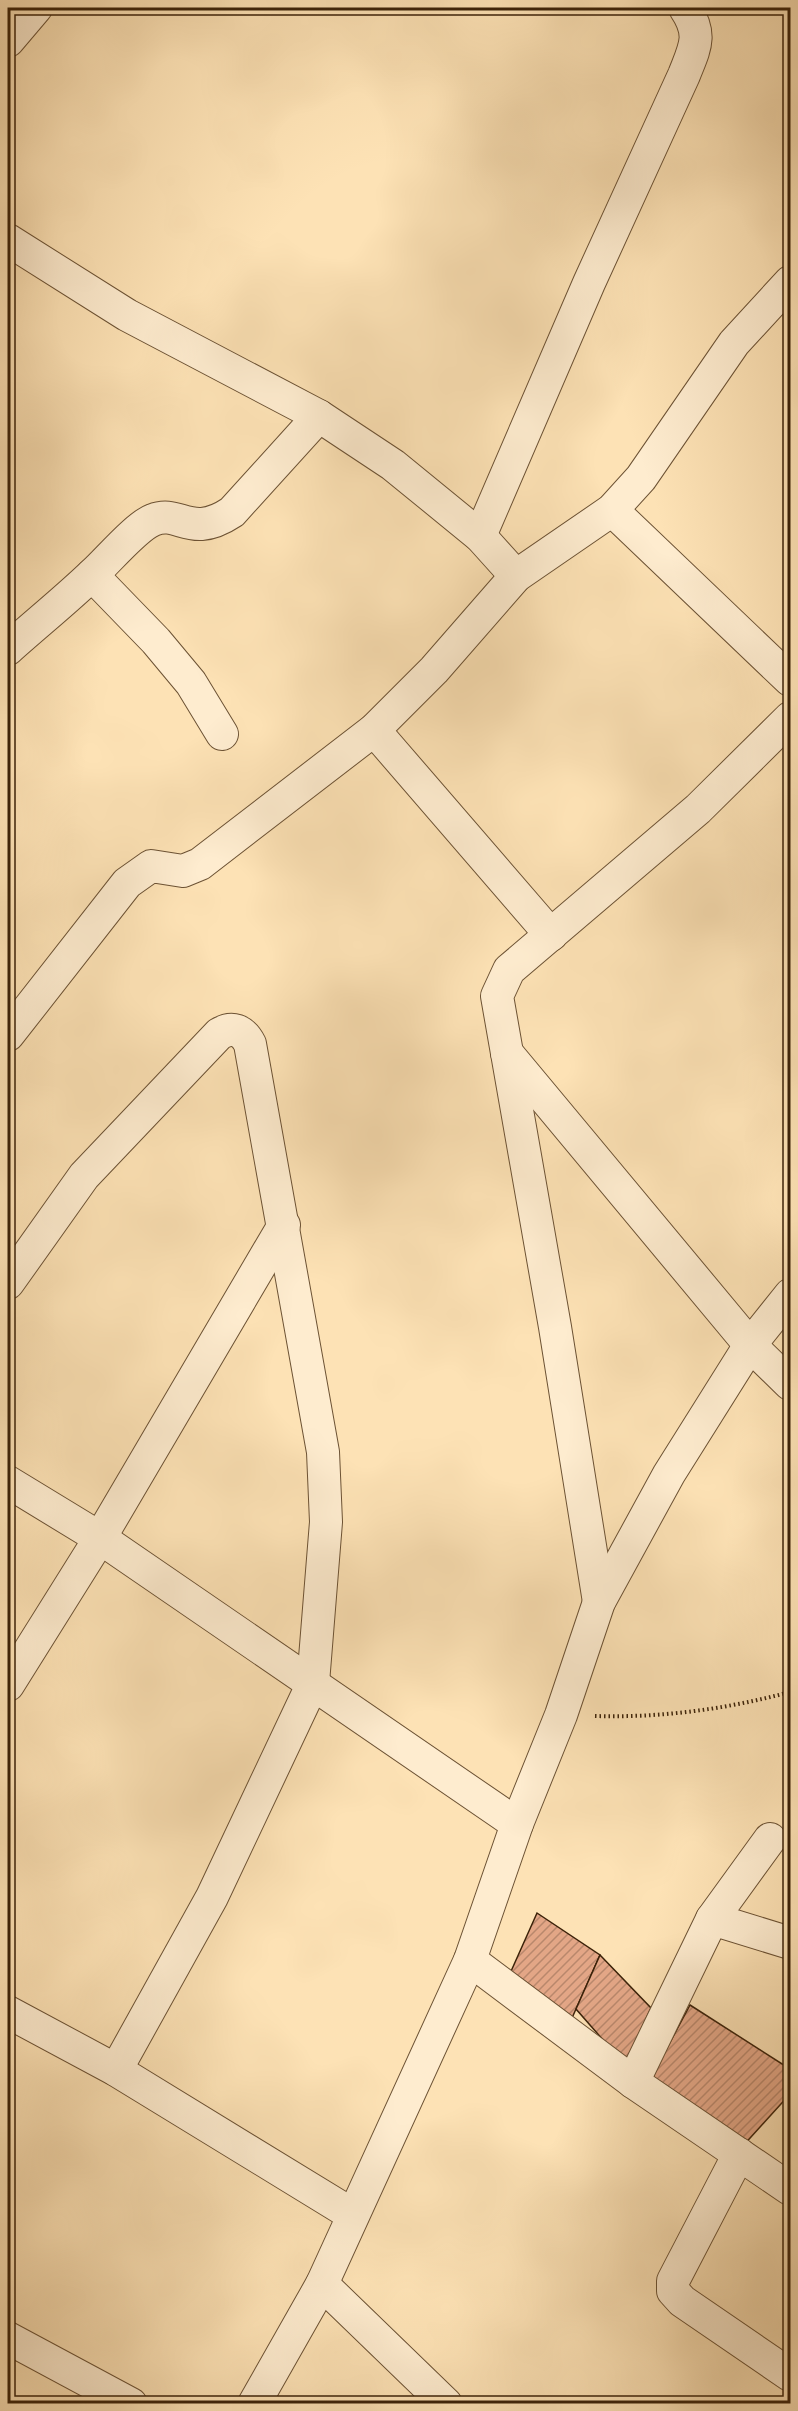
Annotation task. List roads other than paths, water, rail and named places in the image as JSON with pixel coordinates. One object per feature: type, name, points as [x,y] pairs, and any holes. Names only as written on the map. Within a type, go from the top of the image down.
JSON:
[{"type":"street","points":[[8,41],[36,8]]},
{"type":"street","points":[[480,536],[589,283],[684,75],[697,40],[695,27],[685,8]]},
{"type":"street","points":[[8,240],[127,315],[319,416],[393,465],[480,536],[516,576]]},
{"type":"street","points":[[8,1035],[127,884],[151,866],[183,871],[200,864],[374,730],[434,670],[516,576],[612,510],[641,478],[734,343],[790,282]]},
{"type":"street","points":[[8,648],[92,575],[140,527],[160,518],[205,525],[217,522],[232,512],[319,416]]},
{"type":"street","points":[[612,510],[790,680]]},
{"type":"street","points":[[92,575],[156,641],[191,683],[222,734]]},
{"type":"street","points":[[599,1602],[555,1327],[498,1008],[499,987],[509,970],[698,809],[790,718]]},
{"type":"street","points":[[374,730],[551,935]]},
{"type":"street","points":[[8,1283],[84,1176],[226,1030],[237,1030],[246,1035],[250,1044],[284,1225],[323,1452],[326,1522],[312,1683],[212,1897],[116,2070]]},
{"type":"street","points":[[507,1053],[750,1345],[790,1384]]},
{"type":"street","points":[[8,1685],[100,1538],[284,1225]]},
{"type":"street","points":[[254,2403],[322,2284],[470,1960],[517,1824],[561,1715],[599,1602],[669,1474],[750,1345],[790,1296]]},
{"type":"street","points":[[8,1482],[100,1538],[517,1824]]},
{"type":"street","points":[[633,2082],[711,1919],[770,1839]]},
{"type":"street","points":[[711,1919],[790,1943]]},
{"type":"street","points":[[470,1960],[633,2082],[790,2189]]},
{"type":"street","points":[[8,2012],[116,2070],[353,2215]]},
{"type":"street","points":[[739,2154],[673,2281],[673,2291],[682,2301],[790,2375]]},
{"type":"street","points":[[322,2284],[446,2403]]},
{"type":"street","points":[[8,2338],[131,2403]]}]
